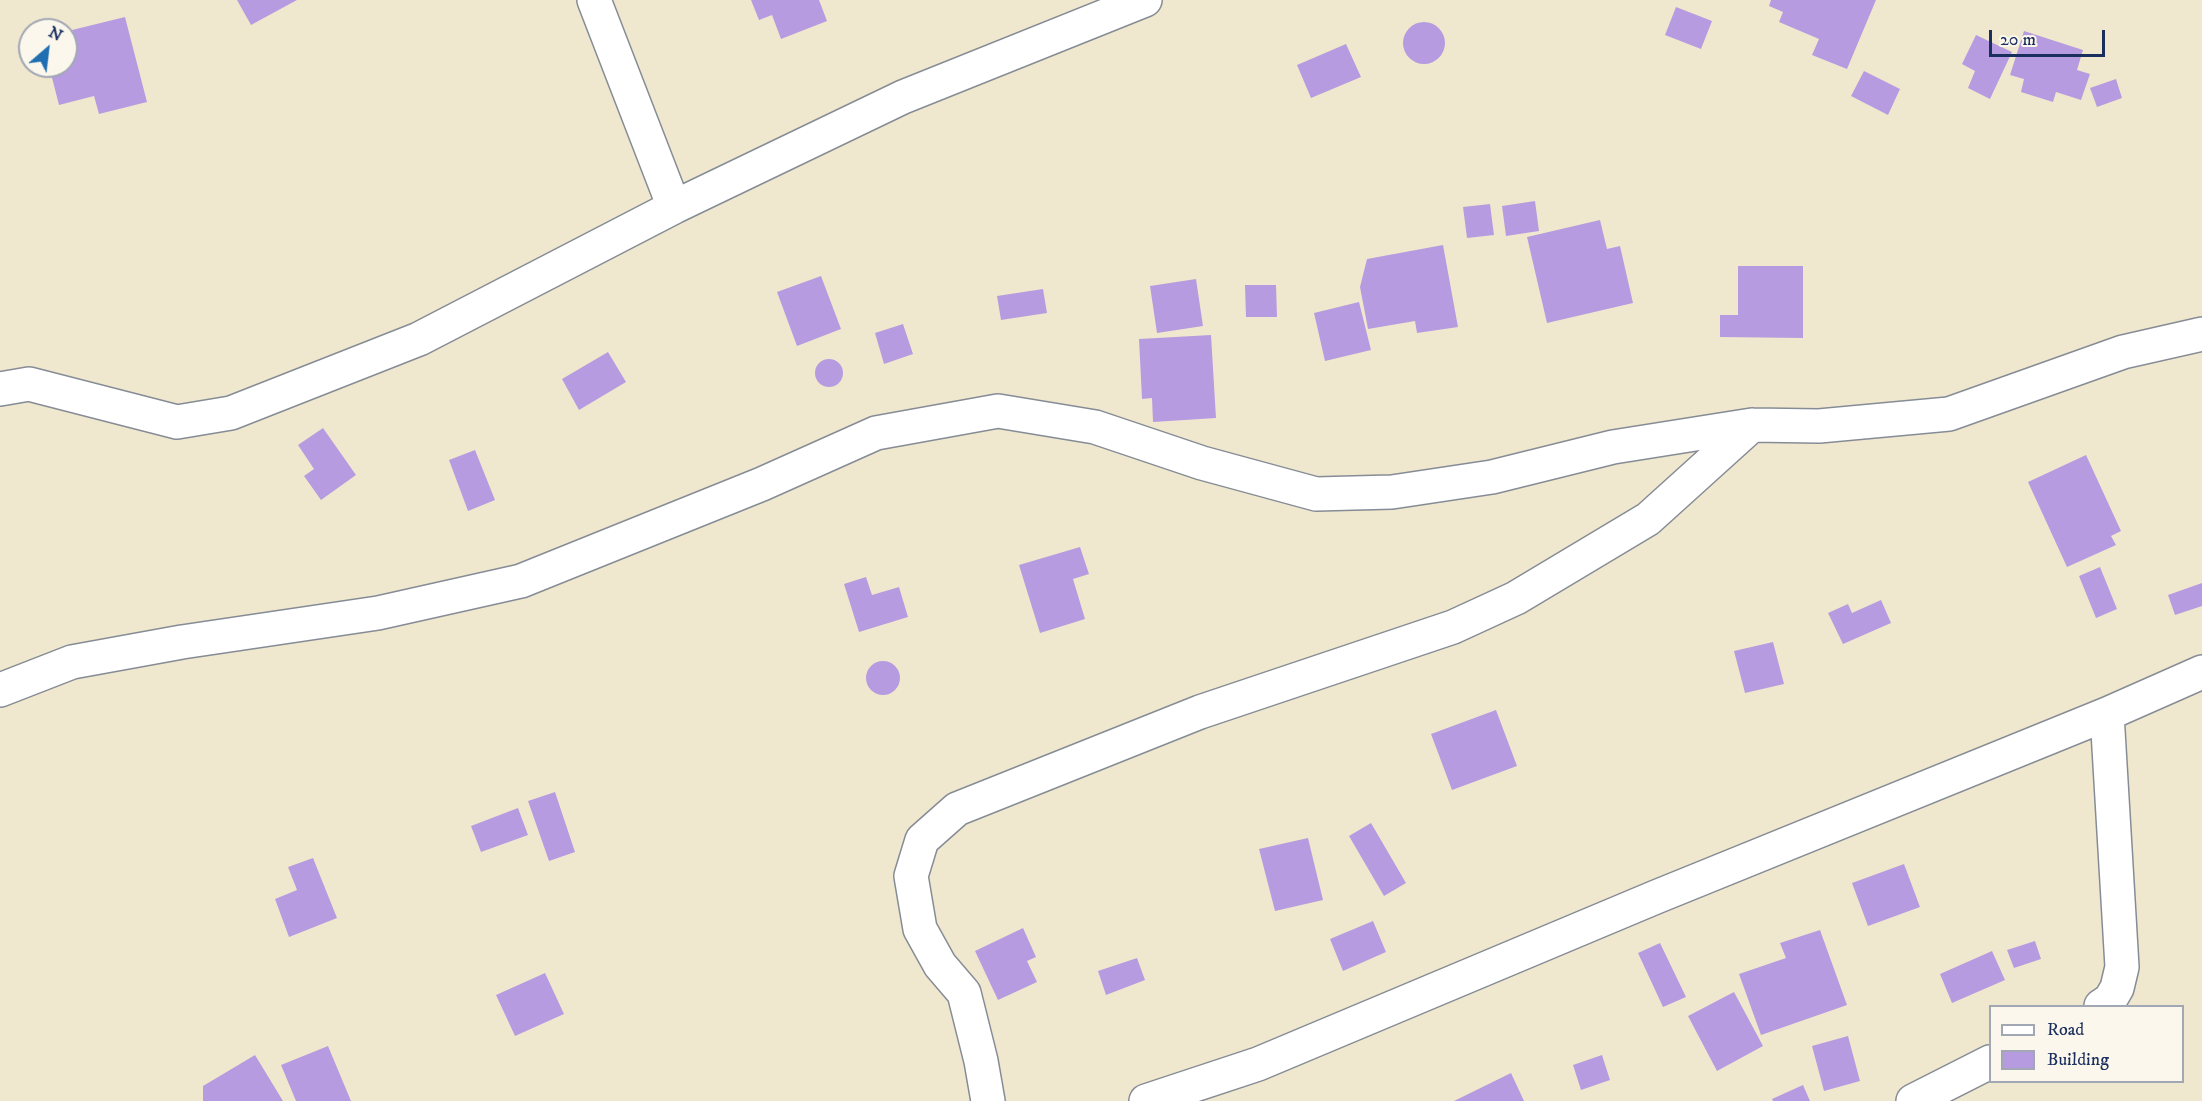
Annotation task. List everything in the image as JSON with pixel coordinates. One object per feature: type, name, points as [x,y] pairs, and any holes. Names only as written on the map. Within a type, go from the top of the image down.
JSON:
[{"type":"street","points":[[594,0],[674,207]]},
{"type":"street","points":[[0,389],[29,384],[177,422],[231,413],[419,339],[674,207],[903,97],[1144,0]]},
{"type":"street","points":[[0,690],[72,662],[182,642],[378,613],[521,581],[762,484],[876,433],[998,411],[1095,427],[1202,463],[1316,494],[1392,492],[1492,477],[1613,447],[1752,425],[1819,426],[1949,414],[2123,352],[2202,333]]},
{"type":"street","points":[[988,1101],[981,1061],[964,993],[940,965],[920,929],[911,876],[922,840],[957,809],[1200,712],[1453,627],[1516,598],[1648,519],[1752,425]]},
{"type":"street","points":[[1146,1101],[1258,1064],[1656,897],[2107,714],[2202,672]]},
{"type":"street","points":[[2102,1005],[2110,1000],[2117,988],[2122,967],[2107,714]]},
{"type":"street","points":[[1913,1101],[1989,1063]]},
{"type":"building","points":[[237,0],[297,0],[251,25]]},
{"type":"building","points":[[751,0],[819,0],[827,21],[781,39],[772,15],[759,20]]},
{"type":"building","points":[[1771,0],[1876,0],[1847,69],[1812,55],[1819,39],[1779,22],[1783,12],[1769,6]]},
{"type":"building","points":[[1676,7],[1712,21],[1701,49],[1665,35]]},
{"type":"building","points":[[125,17],[147,102],[99,114],[94,96],[59,105],[52,78],[78,78],[78,29]]},
{"type":"building","points":[[1424,22],[1439,28],[1445,43],[1439,58],[1424,64],[1409,58],[1403,43],[1409,28]]},
{"type":"building","points":[[2024,31],[2083,50],[2077,70],[2090,74],[2081,100],[2056,92],[2053,102],[2021,92],[2024,79],[2010,75]]},
{"type":"building","points":[[1976,35],[2012,52],[1990,99],[1968,88],[1975,71],[1962,64]]},
{"type":"building","points":[[1346,44],[1361,77],[1311,98],[1297,65]]},
{"type":"building","points":[[1864,71],[1900,89],[1888,115],[1851,96]]},
{"type":"building","points":[[2116,79],[2122,98],[2097,107],[2090,88]]},
{"type":"building","points":[[1535,201],[1539,231],[1506,236],[1502,206]]},
{"type":"building","points":[[1490,204],[1494,235],[1467,238],[1463,207]]},
{"type":"building","points":[[1600,220],[1607,249],[1620,246],[1633,303],[1547,323],[1527,237]]},
{"type":"building","points":[[1443,245],[1458,327],[1417,333],[1415,321],[1368,329],[1360,287],[1367,259]]},
{"type":"building","points":[[1738,266],[1803,266],[1803,338],[1720,337],[1720,315],[1738,315]]},
{"type":"building","points":[[821,276],[841,329],[797,346],[777,292]]},
{"type":"building","points":[[1196,279],[1203,326],[1157,333],[1150,286]]},
{"type":"building","points":[[1245,285],[1276,285],[1277,317],[1246,317]]},
{"type":"building","points":[[1043,289],[1047,313],[1001,320],[997,296]]},
{"type":"building","points":[[1359,302],[1371,350],[1325,361],[1314,313]]},
{"type":"building","points":[[903,324],[913,354],[884,364],[875,333]]},
{"type":"building","points":[[1211,335],[1216,418],[1153,422],[1152,398],[1142,399],[1139,339]]},
{"type":"building","points":[[608,352],[626,382],[579,410],[562,379]]},
{"type":"building","points":[[829,359],[839,363],[843,373],[839,383],[829,387],[819,383],[815,373],[819,363]]},
{"type":"building","points":[[323,428],[356,475],[321,500],[304,476],[314,469],[298,445]]},
{"type":"building","points":[[475,450],[495,500],[468,511],[449,460]]},
{"type":"building","points":[[2086,455],[2121,531],[2111,536],[2116,545],[2067,567],[2028,482]]},
{"type":"building","points":[[1080,547],[1089,574],[1073,579],[1085,619],[1040,633],[1019,565]]},
{"type":"building","points":[[2100,567],[2117,609],[2096,618],[2079,576]]},
{"type":"building","points":[[866,577],[872,595],[899,587],[908,617],[859,632],[844,584]]},
{"type":"building","points":[[2202,583],[2202,606],[2175,615],[2168,595]]},
{"type":"building","points":[[1881,600],[1891,623],[1843,644],[1828,613],[1848,604],[1852,613]]},
{"type":"building","points":[[1773,642],[1784,684],[1745,693],[1734,651]]},
{"type":"building","points":[[883,661],[895,666],[900,678],[895,690],[883,695],[871,690],[866,678],[871,666]]},
{"type":"building","points":[[1496,710],[1517,766],[1452,790],[1431,734]]},
{"type":"building","points":[[555,792],[575,852],[549,861],[528,801]]},
{"type":"building","points":[[518,808],[528,835],[481,852],[471,826]]},
{"type":"building","points":[[1371,823],[1406,883],[1384,896],[1349,836]]},
{"type":"building","points":[[1308,838],[1323,900],[1275,911],[1259,849]]},
{"type":"building","points":[[313,858],[337,918],[289,937],[275,899],[297,890],[288,867]]},
{"type":"building","points":[[1904,864],[1920,907],[1868,926],[1852,883]]},
{"type":"building","points":[[1373,921],[1386,952],[1343,971],[1330,939]]},
{"type":"building","points":[[1023,928],[1036,957],[1027,961],[1037,982],[998,1000],[975,951]]},
{"type":"building","points":[[1820,930],[1847,1005],[1761,1035],[1739,974],[1786,958],[1780,943]]},
{"type":"building","points":[[2035,941],[2041,959],[2014,968],[2007,950]]},
{"type":"building","points":[[1660,943],[1686,997],[1663,1007],[1638,953]]},
{"type":"building","points":[[1992,951],[2005,980],[1952,1003],[1940,974]]},
{"type":"building","points":[[1137,958],[1145,980],[1106,995],[1098,971]]},
{"type":"building","points":[[545,973],[564,1014],[515,1036],[496,995]]},
{"type":"building","points":[[1734,992],[1763,1046],[1717,1071],[1688,1016]]},
{"type":"building","points":[[1848,1036],[1860,1081],[1824,1091],[1812,1046]]},
{"type":"building","points":[[328,1046],[351,1101],[296,1101],[281,1065]]},
{"type":"building","points":[[255,1055],[283,1101],[203,1101],[203,1086]]},
{"type":"building","points":[[1602,1055],[1610,1080],[1581,1090],[1573,1065]]},
{"type":"building","points":[[1511,1073],[1524,1101],[1454,1101]]},
{"type":"building","points":[[1803,1085],[1810,1101],[1773,1101],[1772,1099]]}]
